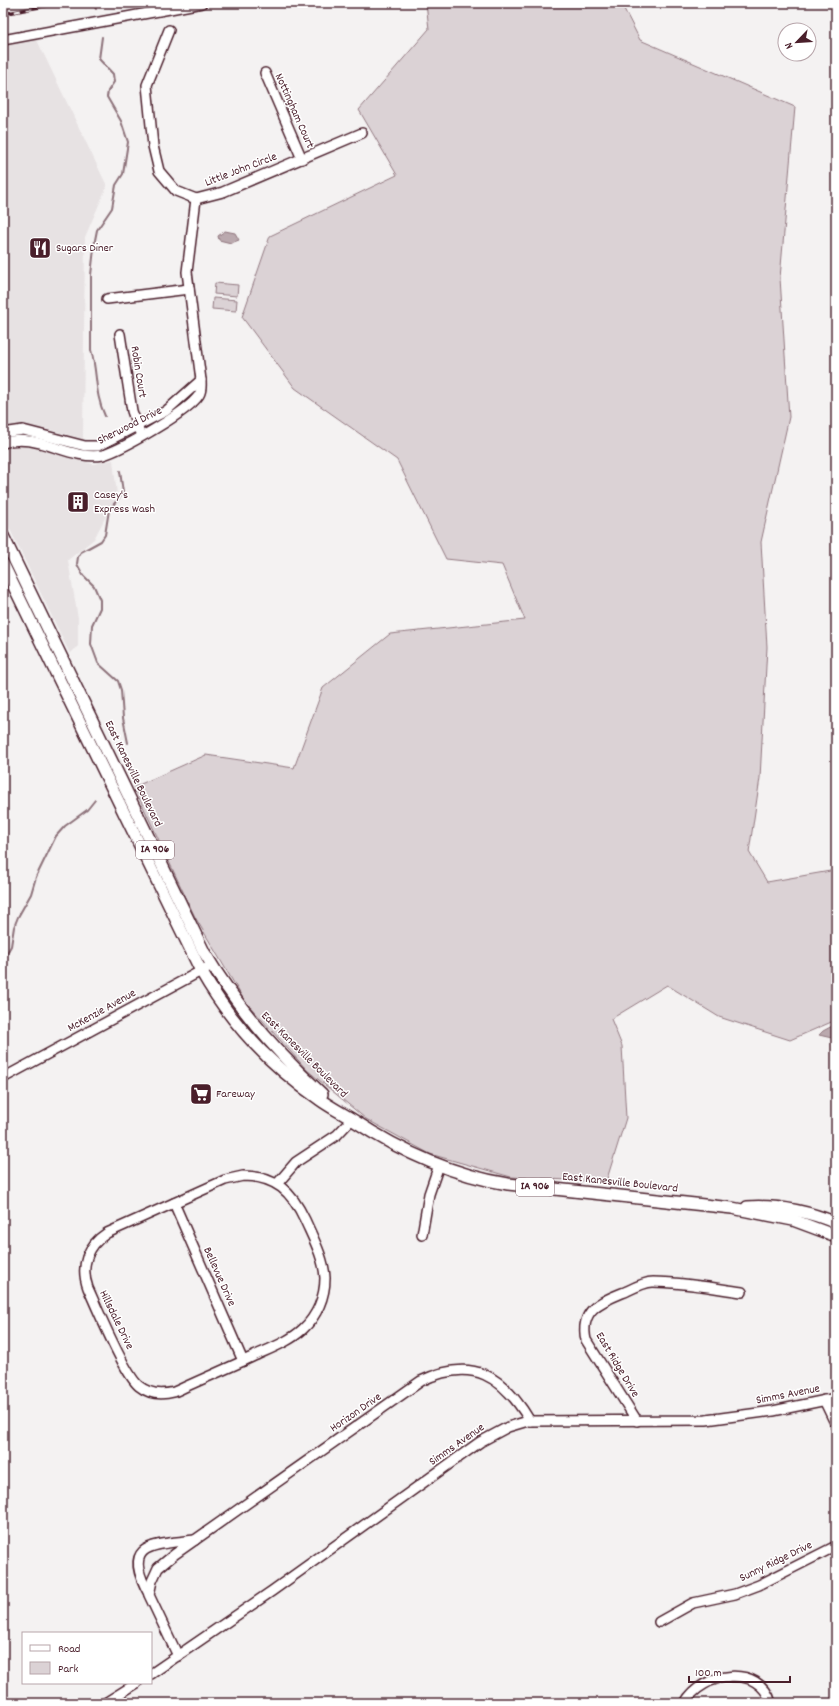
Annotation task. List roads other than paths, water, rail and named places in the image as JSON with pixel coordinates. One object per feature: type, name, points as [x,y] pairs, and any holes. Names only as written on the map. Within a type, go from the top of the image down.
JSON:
[{"type":"main road","name":"East Kanesville Boulevard","points":[[3,536],[195,934],[212,965],[258,1030],[312,1085],[352,1119]]},
{"type":"main road","name":"East Kanesville Boulevard","points":[[3,564],[201,971],[225,1008],[255,1044],[303,1087],[395,1146],[439,1165],[475,1177],[508,1184],[732,1208],[793,1220],[836,1236]]},
{"type":"main road","name":"East Kanesville Boulevard","points":[[732,1208],[771,1207],[810,1214],[836,1222]]},
{"type":"street","points":[[3,40],[202,3]]},
{"type":"street","name":"Little John Circle","points":[[169,30],[147,85],[153,146],[159,171],[176,192],[196,199],[223,192],[362,133]]},
{"type":"street","name":"Nottingham Court","points":[[265,73],[302,158]]},
{"type":"street","name":"Sherwood Drive","points":[[3,443],[22,440],[79,455],[97,456],[112,451],[170,420],[192,403],[199,395],[202,389],[187,272],[196,199]]},
{"type":"street","points":[[107,299],[189,289]]},
{"type":"street","name":"Robin Court","points":[[120,334],[132,411],[141,435]]},
{"type":"street","name":"Sherwood Drive","points":[[3,433],[23,430],[88,447],[106,443],[171,407],[201,380]]},
{"type":"street","name":"McKenzie Avenue","points":[[3,1078],[212,965]]},
{"type":"street","points":[[277,1184],[296,1162],[337,1135],[352,1119]]},
{"type":"street","points":[[422,1235],[429,1194],[439,1165]]},
{"type":"street","name":"Hillsdale Drive","points":[[243,1176],[258,1177],[277,1184],[287,1192],[297,1204],[321,1257],[324,1267],[324,1286],[318,1308],[309,1323],[287,1341],[174,1392],[158,1394],[145,1390],[130,1377],[88,1288],[85,1280],[85,1262],[90,1250],[99,1238],[174,1203],[225,1180],[243,1176]]},
{"type":"street","name":"Bellevue Drive","points":[[174,1203],[243,1361]]},
{"type":"street","name":"East Ridge Drive","points":[[638,1422],[586,1340],[584,1330],[586,1320],[590,1312],[598,1304],[610,1298],[651,1282],[742,1292]]},
{"type":"street","name":"Horizon Drive","points":[[149,1595],[152,1581],[158,1568],[196,1539],[421,1382],[434,1375],[447,1372],[466,1371],[494,1379],[512,1394],[530,1421]]},
{"type":"street","name":"Simms Avenue","points":[[152,1673],[272,1591],[480,1442],[508,1427],[530,1421],[638,1422],[706,1420],[736,1417],[836,1398]]},
{"type":"street","points":[[824,1400],[836,1425]]},
{"type":"street","name":"Horizon Drive","points":[[178,1656],[138,1570],[138,1562],[142,1553],[151,1546],[196,1539]]},
{"type":"street","name":"Sunny Ridge Drive","points":[[659,1622],[693,1603],[735,1594],[759,1585],[836,1546]]},
{"type":"street","points":[[684,1703],[691,1694],[703,1685],[715,1679],[733,1676],[756,1681],[764,1688],[771,1703]]},
{"type":"street","points":[[104,1703],[135,1684]]},
{"type":"waterway","points":[[93,3],[96,9]]},
{"type":"waterway","points":[[102,37],[99,59],[113,74],[114,82],[108,91],[107,97],[121,121],[128,142],[123,174],[116,185],[112,208],[97,230],[91,275],[91,350],[95,367],[99,399],[105,416]]},
{"type":"waterway","points":[[120,471],[123,493],[109,510],[105,535],[101,541],[81,552],[78,557],[77,564],[83,575],[94,586],[100,600],[100,608],[92,625],[91,644],[98,663],[118,681],[121,690],[123,718],[128,743]]},
{"type":"waterway","points":[[3,960],[11,946],[14,927],[18,917],[31,894],[36,877],[56,836],[65,826],[87,810],[95,800]]},
{"type":"railway","points":[[3,14],[59,3]]},
{"type":"place","name":"Sugars Diner","points":[[40,248]]},
{"type":"place","name":"Casey's Express Wash","points":[[78,502]]},
{"type":"place","name":"Fareway","points":[[201,1094]]}]
